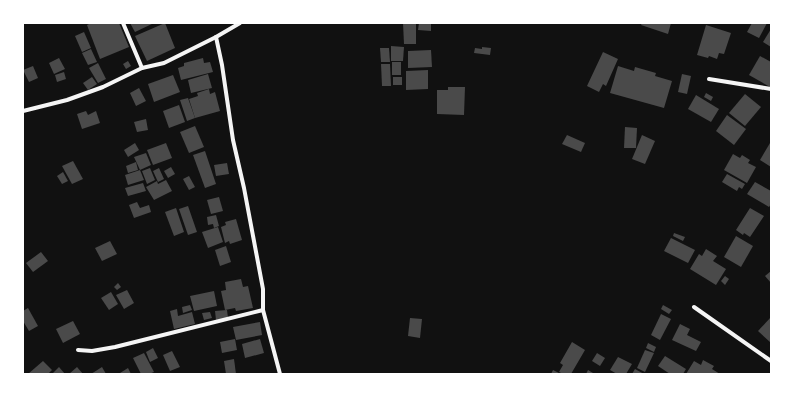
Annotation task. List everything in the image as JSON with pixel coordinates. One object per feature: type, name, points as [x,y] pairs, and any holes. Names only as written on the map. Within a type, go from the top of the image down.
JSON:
[{"type":"street","points":[[123,23],[142,68]]},
{"type":"street","points":[[23,111],[67,100],[103,86],[142,68],[164,63],[216,37],[240,23]]},
{"type":"street","points":[[216,37],[222,65],[233,140],[244,188],[263,288],[263,310],[280,374]]},
{"type":"street","points":[[710,79],[771,90]]},
{"type":"street","points":[[694,307],[771,361]]},
{"type":"street","points":[[78,350],[115,347],[263,310]]},
{"type":"building","points":[[91,23],[119,23],[129,47],[100,59],[87,25]]},
{"type":"building","points":[[130,23],[154,23],[135,32]]},
{"type":"building","points":[[165,23],[175,48],[147,61],[135,36]]},
{"type":"building","points":[[403,23],[416,23],[416,44],[404,44]]},
{"type":"building","points":[[419,23],[431,23],[431,31],[418,30]]},
{"type":"building","points":[[642,23],[671,23],[668,34],[641,25]]},
{"type":"building","points":[[752,23],[767,23],[759,38],[747,32]]},
{"type":"building","points":[[706,25],[731,33],[724,54],[719,53],[717,59],[709,56],[708,58],[697,55]]},
{"type":"building","points":[[771,29],[771,47],[763,42]]},
{"type":"building","points":[[84,32],[91,48],[82,52],[75,36]]},
{"type":"building","points":[[391,46],[404,47],[403,61],[391,61]]},
{"type":"building","points":[[482,47],[491,48],[490,55],[474,53],[475,48],[482,49]]},
{"type":"building","points":[[380,48],[389,48],[390,62],[381,62]]},
{"type":"building","points":[[91,49],[97,62],[88,65],[82,53]]},
{"type":"building","points":[[431,50],[432,67],[408,68],[408,51]]},
{"type":"building","points":[[603,52],[618,59],[606,86],[603,84],[599,92],[587,86]]},
{"type":"building","points":[[760,56],[771,62],[770,87],[749,75]]},
{"type":"building","points":[[59,58],[65,69],[54,74],[49,63]]},
{"type":"building","points":[[203,58],[204,63],[210,62],[213,72],[181,80],[178,68],[184,66],[184,63]]},
{"type":"building","points":[[128,61],[131,66],[126,69],[123,64]]},
{"type":"building","points":[[392,62],[401,62],[401,75],[392,75]]},
{"type":"building","points":[[98,63],[106,79],[98,83],[89,68]]},
{"type":"building","points":[[381,64],[390,64],[391,86],[382,86]]},
{"type":"building","points":[[33,66],[38,78],[29,82],[23,70]]},
{"type":"building","points":[[618,66],[634,71],[635,67],[656,73],[655,76],[672,81],[664,108],[610,93]]},
{"type":"building","points":[[428,70],[428,89],[406,90],[406,71]]},
{"type":"building","points":[[64,72],[66,79],[57,82],[55,75]]},
{"type":"building","points":[[208,74],[212,88],[191,93],[188,80]]},
{"type":"building","points":[[682,74],[691,76],[687,94],[678,92]]},
{"type":"building","points":[[173,75],[180,92],[154,102],[148,84]]},
{"type":"building","points":[[92,77],[97,84],[88,90],[83,83]]},
{"type":"building","points":[[393,77],[402,77],[402,85],[393,85]]},
{"type":"building","points":[[448,87],[465,87],[464,115],[437,114],[437,90],[448,90]]},
{"type":"building","points":[[139,88],[146,101],[136,106],[130,93]]},
{"type":"building","points":[[209,89],[210,94],[215,92],[220,111],[195,118],[189,99],[198,96],[197,93]]},
{"type":"building","points":[[706,93],[713,97],[711,101],[704,97]]},
{"type":"building","points":[[745,94],[761,107],[745,126],[729,113]]},
{"type":"building","points":[[696,95],[719,109],[711,122],[688,109]]},
{"type":"building","points":[[188,98],[195,118],[187,121],[180,100]]},
{"type":"building","points":[[179,105],[185,122],[169,128],[163,111]]},
{"type":"building","points":[[86,111],[88,115],[96,111],[100,123],[82,129],[77,114]]},
{"type":"building","points":[[727,115],[746,129],[734,145],[716,131]]},
{"type":"building","points":[[146,119],[148,130],[137,132],[134,122]]},
{"type":"building","points":[[195,126],[204,147],[189,153],[180,132]]},
{"type":"building","points":[[625,127],[637,128],[636,148],[624,148]]},
{"type":"building","points":[[567,135],[585,143],[581,152],[562,144]]},
{"type":"building","points":[[642,135],[655,141],[645,164],[632,159]]},
{"type":"building","points":[[135,143],[139,150],[128,157],[124,150]]},
{"type":"building","points":[[166,143],[172,158],[153,165],[147,150]]},
{"type":"building","points":[[770,143],[771,144],[771,167],[760,160]]},
{"type":"building","points":[[205,151],[216,184],[205,188],[193,155]]},
{"type":"building","points":[[146,153],[151,165],[140,170],[134,157]]},
{"type":"building","points":[[733,154],[740,158],[742,155],[750,160],[748,163],[756,167],[747,183],[724,170]]},
{"type":"building","points":[[73,161],[83,179],[72,184],[62,166]]},
{"type":"building","points":[[136,162],[138,170],[128,173],[126,166]]},
{"type":"building","points":[[227,163],[229,174],[216,176],[214,165]]},
{"type":"building","points":[[171,167],[175,174],[168,178],[164,171]]},
{"type":"building","points":[[150,168],[155,180],[147,184],[142,171]]},
{"type":"building","points":[[159,168],[164,179],[158,182],[153,171]]},
{"type":"building","points":[[140,170],[144,180],[128,185],[125,175]]},
{"type":"building","points":[[63,172],[68,181],[62,184],[57,176]]},
{"type":"building","points":[[727,174],[745,184],[742,189],[739,187],[737,191],[722,182]]},
{"type":"building","points":[[189,176],[195,187],[189,190],[183,179]]},
{"type":"building","points":[[166,180],[172,191],[154,200],[146,187],[157,181],[158,184]]},
{"type":"building","points":[[755,182],[771,191],[771,204],[769,207],[747,194]]},
{"type":"building","points":[[143,183],[146,191],[128,196],[125,188]]},
{"type":"building","points":[[219,197],[223,211],[211,214],[207,200]]},
{"type":"building","points":[[137,202],[140,208],[149,205],[151,212],[134,218],[129,205]]},
{"type":"building","points":[[188,206],[197,232],[188,235],[179,209]]},
{"type":"building","points":[[176,208],[184,232],[174,236],[165,212]]},
{"type":"building","points":[[750,208],[764,216],[750,237],[744,233],[743,235],[736,230]]},
{"type":"building","points":[[216,215],[219,226],[214,228],[213,224],[208,225],[207,217]]},
{"type":"building","points":[[236,219],[242,240],[230,244],[229,241],[225,243],[221,227],[226,225],[225,222]]},
{"type":"building","points":[[218,227],[223,242],[208,248],[202,232]]},
{"type":"building","points":[[674,233],[685,237],[683,241],[673,236]]},
{"type":"building","points":[[736,236],[753,246],[741,267],[724,257]]},
{"type":"building","points":[[671,238],[695,250],[688,263],[664,251]]},
{"type":"building","points":[[110,241],[117,254],[102,261],[95,248]]},
{"type":"building","points":[[226,246],[231,262],[220,266],[215,250]]},
{"type":"building","points":[[706,249],[717,256],[713,261],[726,269],[716,285],[690,269],[699,254],[702,256]]},
{"type":"building","points":[[41,252],[48,261],[33,272],[26,263]]},
{"type":"building","points":[[771,271],[771,283],[765,276]]},
{"type":"building","points":[[725,276],[729,279],[725,285],[721,281]]},
{"type":"building","points":[[241,279],[243,287],[248,286],[253,308],[236,311],[235,308],[225,310],[221,291],[226,290],[225,282]]},
{"type":"building","points":[[118,283],[121,287],[117,290],[114,287]]},
{"type":"building","points":[[127,290],[134,303],[124,309],[116,295]]},
{"type":"building","points":[[214,291],[217,306],[194,311],[190,296]]},
{"type":"building","points":[[111,292],[118,304],[109,310],[101,298]]},
{"type":"building","points":[[190,305],[192,310],[183,313],[182,307]]},
{"type":"building","points":[[663,305],[672,310],[669,314],[661,309]]},
{"type":"building","points":[[28,308],[38,326],[29,331],[23,321],[23,311]]},
{"type":"building","points":[[177,309],[178,316],[192,312],[195,324],[174,329],[170,311]]},
{"type":"building","points":[[227,310],[228,318],[216,320],[215,311]]},
{"type":"building","points":[[210,312],[212,318],[204,320],[202,313]]},
{"type":"building","points":[[661,314],[671,319],[660,340],[651,335]]},
{"type":"building","points":[[771,317],[771,343],[758,331]]},
{"type":"building","points":[[410,318],[422,319],[420,338],[408,336]]},
{"type":"building","points":[[73,321],[80,334],[63,343],[56,329]]},
{"type":"building","points":[[260,322],[262,335],[236,340],[233,327]]},
{"type":"building","points":[[680,324],[690,329],[687,335],[701,342],[696,351],[672,340]]},
{"type":"building","points":[[235,339],[237,350],[222,353],[220,342]]},
{"type":"building","points":[[260,339],[264,353],[245,358],[242,344]]},
{"type":"building","points":[[572,342],[585,350],[571,374],[563,374],[559,372],[563,365],[560,363]]},
{"type":"building","points":[[648,343],[656,347],[654,352],[646,348]]},
{"type":"building","points":[[153,348],[158,358],[150,362],[146,352]]},
{"type":"building","points":[[645,350],[654,353],[645,372],[637,368]]},
{"type":"building","points":[[172,351],[180,367],[170,371],[163,355]]},
{"type":"building","points":[[144,353],[154,372],[149,374],[141,374],[133,358]]},
{"type":"building","points":[[597,353],[605,358],[600,366],[592,361]]},
{"type":"building","points":[[665,356],[686,369],[683,374],[670,374],[658,366]]},
{"type":"building","points":[[618,357],[632,364],[626,374],[617,374],[610,370]]},
{"type":"building","points":[[234,359],[236,374],[226,374],[224,361]]},
{"type":"building","points":[[703,360],[714,366],[712,369],[720,374],[686,374],[694,361],[701,365]]},
{"type":"building","points":[[43,361],[52,370],[48,374],[28,374]]},
{"type":"building","points":[[59,367],[65,374],[52,374]]},
{"type":"building","points":[[77,367],[83,374],[69,374]]},
{"type":"building","points":[[102,367],[106,374],[91,374]]},
{"type":"building","points":[[128,368],[131,374],[120,373]]},
{"type":"building","points":[[635,369],[644,374],[632,374]]},
{"type":"building","points":[[553,370],[561,374],[551,374]]},
{"type":"building","points":[[588,370],[593,373],[593,374],[586,374]]}]
